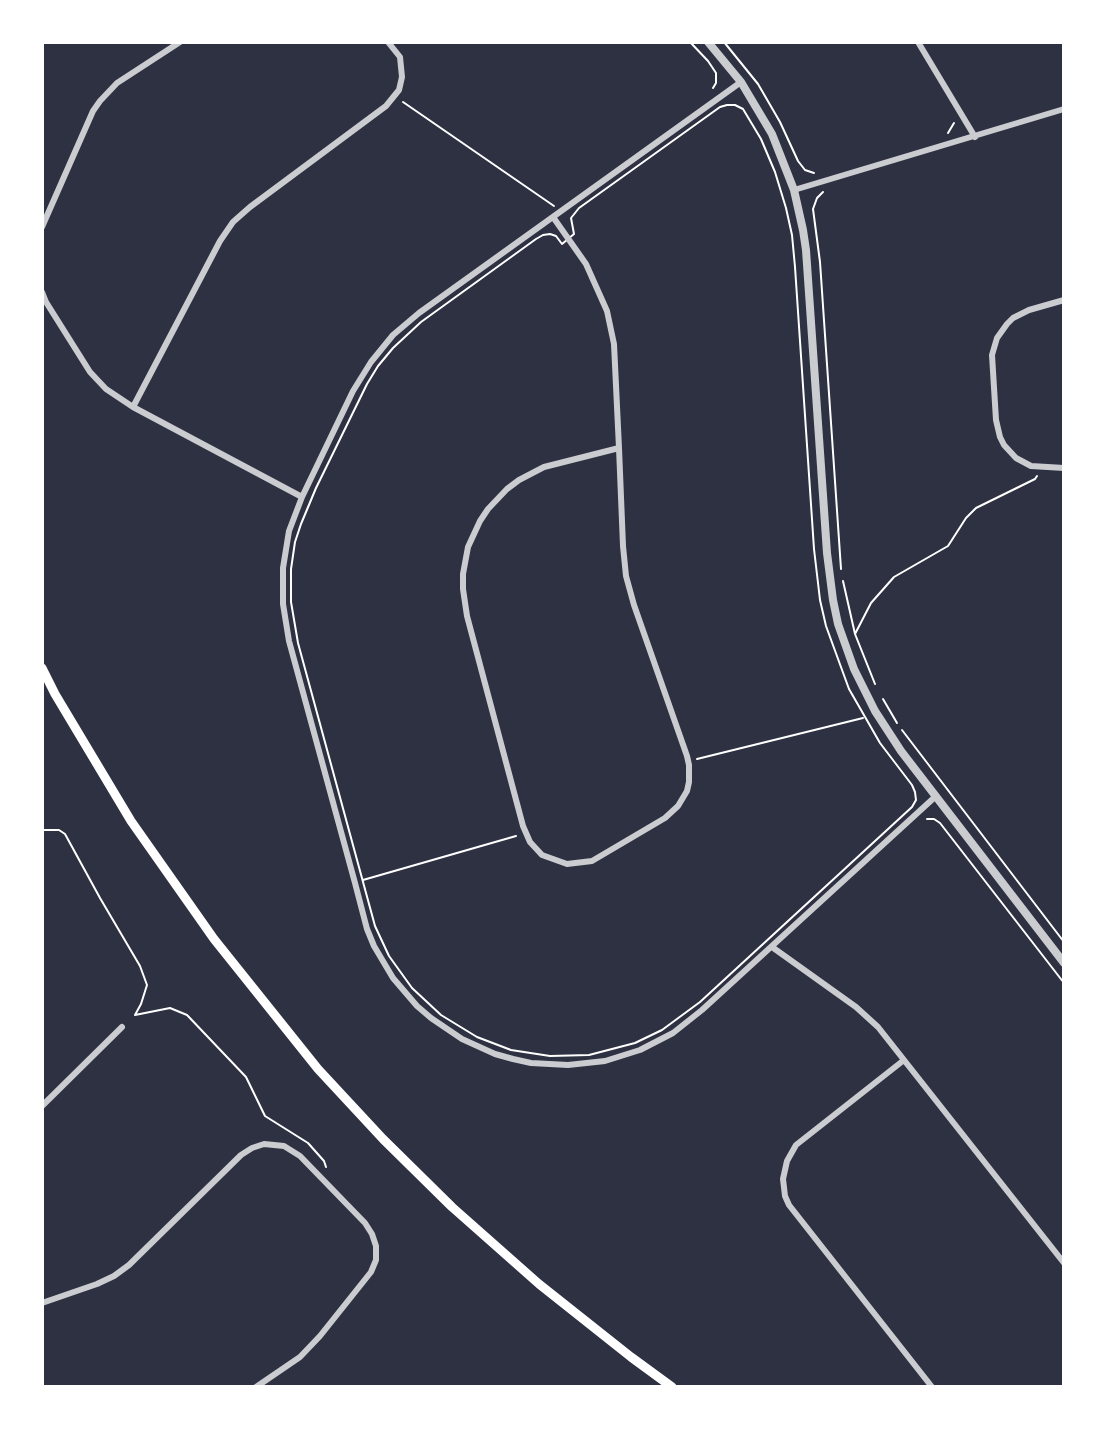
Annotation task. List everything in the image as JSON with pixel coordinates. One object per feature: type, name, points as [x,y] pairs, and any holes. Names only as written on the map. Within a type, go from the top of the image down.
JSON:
[{"type":"main road","points":[[42,668],[55,694],[131,821],[214,939],[318,1069],[383,1139],[452,1207],[539,1284],[672,1387]]},
{"type":"street","points":[[42,227],[93,111],[100,101],[117,83],[180,42]]},
{"type":"street","points":[[133,406],[220,241],[233,222],[386,106],[399,90],[402,77],[400,57],[388,42]]},
{"type":"street","points":[[708,42],[741,82],[772,134],[794,190],[806,250],[827,553],[838,624],[854,669],[875,711],[901,751],[1064,963]]},
{"type":"street","points":[[918,42],[975,136]]},
{"type":"street","points":[[741,82],[419,313],[381,348],[353,391],[302,496],[289,531],[283,567],[283,604],[289,641],[367,929],[393,978],[417,1006],[462,1039],[495,1054],[531,1063],[577,1064],[605,1060],[640,1050],[673,1033],[702,1010],[936,796]]},
{"type":"street","points":[[794,190],[1064,109]]},
{"type":"street","points":[[553,216],[586,264],[607,311],[614,344],[626,576],[688,761],[689,782],[687,791],[678,806],[665,818],[592,861],[575,864],[558,862],[542,855],[530,842],[523,826],[467,616],[463,574],[468,547],[480,521],[507,489],[544,467],[619,448]]},
{"type":"street","points":[[42,292],[90,372],[106,389],[133,406],[302,496]]},
{"type":"street","points":[[1064,300],[1029,310],[1013,318],[997,338],[992,355],[996,420],[1000,437],[1016,458],[1032,466],[1064,468]]},
{"type":"street","points":[[772,947],[856,1007],[878,1028],[1064,1263]]},
{"type":"street","points":[[42,1106],[122,1026]]},
{"type":"street","points":[[904,1059],[796,1146],[787,1161],[783,1179],[785,1196],[789,1204],[932,1387]]},
{"type":"street","points":[[42,1303],[98,1284],[114,1276],[129,1265],[241,1155],[264,1144],[284,1146],[300,1156],[365,1223],[376,1246],[376,1260],[371,1272],[320,1336],[300,1357],[256,1387]]},
{"type":"path","points":[[690,42],[716,73],[716,82],[710,93]]},
{"type":"path","points":[[406,104],[571,218],[574,234]]},
{"type":"path","points":[[571,218],[579,208],[720,107],[735,105],[743,109],[749,118],[775,172],[786,208],[795,267]]},
{"type":"path","points":[[940,137],[950,132],[954,123]]},
{"type":"path","points":[[824,192],[817,198],[813,209],[820,262],[842,575],[855,634],[866,666],[883,701],[901,729],[1064,942]]},
{"type":"path","points":[[562,244],[556,236],[550,234],[536,239],[421,322],[393,348],[367,384],[301,524],[291,569],[291,602],[298,643],[375,926],[389,956],[412,988],[457,1027],[511,1050],[550,1056],[589,1055],[635,1043],[662,1030],[700,1002],[912,807],[916,800],[912,785],[880,743],[864,717],[688,761]]},
{"type":"path","points":[[855,634],[871,603],[894,577],[948,546],[966,518],[976,508],[1035,479],[1038,467]]},
{"type":"path","points":[[922,819],[934,819],[940,823],[1064,983]]},
{"type":"path","points":[[42,830],[59,830],[65,834],[140,966],[147,985],[135,1016],[170,1008],[187,1014],[246,1077],[265,1116],[308,1143],[324,1161],[327,1170],[321,1177]]},
{"type":"path","points":[[355,882],[526,833]]}]
